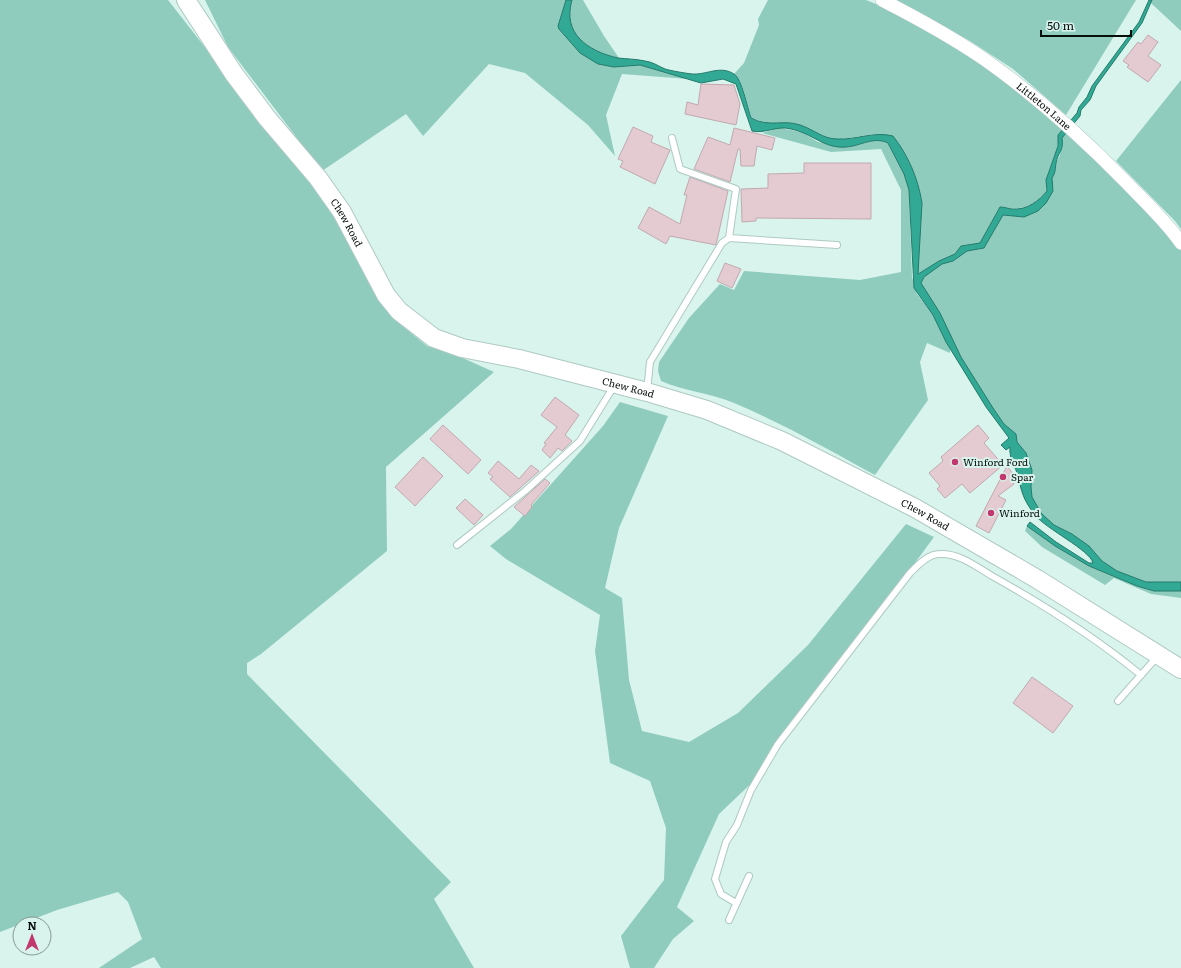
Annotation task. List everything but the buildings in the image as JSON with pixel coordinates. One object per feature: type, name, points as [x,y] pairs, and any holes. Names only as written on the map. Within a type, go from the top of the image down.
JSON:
[{"type":"main road","name":"Chew Road","points":[[186,0],[234,74],[267,118],[318,178],[342,212],[361,246],[375,277],[399,311],[434,338],[462,348],[519,359],[647,392],[707,410],[748,427],[876,487],[1037,579],[1160,654],[1181,669]]},
{"type":"street","name":"Littleton Lane","points":[[882,0],[935,28],[984,59],[1042,105],[1090,146],[1156,214],[1181,243]]},
{"type":"lane","points":[[672,138],[680,169],[736,189],[729,238]]},
{"type":"lane","points":[[647,392],[650,362],[722,243],[729,238],[837,245]]},
{"type":"lane","points":[[457,545],[525,491],[580,440],[614,384]]},
{"type":"lane","points":[[736,904],[721,894],[715,879],[726,842],[737,825],[751,790],[778,744],[910,573],[926,558],[939,554],[959,557],[1022,592],[1108,648],[1141,675]]},
{"type":"lane","points":[[1118,701],[1160,654]]},
{"type":"lane","points":[[729,920],[749,876]]},
{"type":"shaded area","points":[[0,0],[168,0],[222,69],[240,97],[286,155],[319,193],[341,227],[367,280],[394,319],[427,346],[456,355],[494,372],[386,467],[387,551],[261,654],[247,663],[247,674],[451,882],[434,899],[474,968],[161,968],[154,957],[130,968],[99,968],[142,939],[128,902],[118,892],[41,916],[12,916],[12,927],[0,932]]},
{"type":"shaded area","points":[[205,0],[566,0],[560,19],[559,29],[598,64],[614,67],[640,65],[688,79],[622,74],[606,115],[615,156],[588,125],[525,73],[489,64],[423,136],[406,114],[322,171],[228,47]]},
{"type":"shaded area","points":[[566,0],[572,0],[570,12],[574,31],[588,46],[607,55],[653,63],[665,69],[678,72],[698,74],[719,70],[729,71],[737,77],[739,81],[751,118],[758,121],[770,123],[794,123],[832,139],[844,139],[879,134],[893,136],[912,167],[922,203],[918,274],[939,261],[955,254],[961,246],[980,243],[1000,207],[1013,209],[1023,208],[1036,201],[1047,191],[1046,180],[1058,146],[1058,135],[1077,113],[1092,86],[1139,22],[1149,0],[1152,0],[1142,23],[1096,86],[1090,100],[1081,110],[1080,116],[1062,138],[1062,149],[1057,159],[1055,172],[1052,178],[1053,191],[1046,203],[1038,211],[1024,217],[1003,215],[984,248],[967,251],[953,261],[942,264],[924,277],[921,283],[940,313],[961,357],[1004,424],[1016,434],[1017,442],[1026,453],[1032,470],[1032,497],[1041,513],[1054,525],[1072,534],[1089,546],[1102,561],[1117,571],[1146,582],[1181,582],[1181,591],[1154,591],[1137,586],[1089,566],[1055,546],[1027,526],[1030,522],[1056,542],[1089,563],[1093,563],[1084,552],[1041,521],[1031,509],[1021,490],[1017,473],[1011,458],[1010,447],[1006,450],[1001,445],[1009,438],[986,407],[946,342],[933,315],[914,288],[909,190],[904,174],[888,143],[883,141],[872,141],[846,147],[838,147],[831,146],[798,131],[786,128],[757,132],[752,131],[736,84],[723,79],[701,83],[640,65],[614,67],[598,64],[580,53],[559,29],[558,26]]},
{"type":"shaded area","points":[[572,0],[583,0],[619,58],[597,51],[580,40],[570,23]]},
{"type":"shaded area","points":[[768,0],[866,0],[881,6],[933,34],[992,72],[1063,128],[1047,176],[1047,191],[1038,200],[1027,206],[1021,208],[1002,207],[998,210],[980,243],[961,246],[955,254],[939,261],[917,274],[922,203],[915,175],[907,157],[898,143],[874,134],[843,139],[829,139],[791,123],[770,124],[751,118],[743,88],[734,74],[744,63],[759,25],[758,19]]},
{"type":"shaded area","points":[[896,0],[1136,0],[1066,115],[1013,69],[970,41]]},
{"type":"shaded area","points":[[1148,0],[1181,0],[1181,31],[1152,4]]},
{"type":"shaded area","points":[[1181,80],[1181,229],[1116,161]]},
{"type":"shaded area","points":[[780,128],[802,132],[818,142],[849,147],[877,139],[888,143],[904,174],[909,190],[912,277],[917,294],[933,315],[950,349],[950,353],[927,343],[920,362],[928,400],[875,475],[770,419],[734,403],[661,381],[658,371],[659,362],[689,318],[720,284],[734,290],[744,271],[860,280],[901,272],[901,190],[881,149],[831,152],[762,133]]},
{"type":"shaded area","points":[[1068,131],[1107,167],[1181,249],[1181,582],[1146,582],[1117,571],[1102,561],[1089,546],[1072,534],[1054,525],[1041,513],[1032,498],[1032,470],[1026,453],[1017,443],[1016,434],[1004,424],[961,357],[921,283],[924,277],[941,264],[953,261],[967,251],[984,248],[1003,215],[1024,217],[1053,191],[1052,178],[1060,155],[1062,138]]},
{"type":"shaded area","points":[[620,402],[668,416],[619,528],[605,588],[622,598],[629,680],[642,731],[689,742],[738,713],[808,645],[906,524],[934,537],[758,777],[719,814],[677,907],[694,921],[673,939],[654,968],[630,968],[621,936],[664,880],[666,828],[650,781],[610,763],[595,651],[600,615],[506,559],[490,546],[511,529],[603,426]]},
{"type":"shaded area","points":[[1027,526],[1055,546],[1089,566],[1137,586],[1154,591],[1181,591],[1181,598],[1151,594],[1114,578],[1105,585],[1042,547],[1025,531]]},
{"type":"place","name":"Winford Ford","points":[[955,462]]},
{"type":"place","name":"Spar","points":[[1003,477]]},
{"type":"place","name":"Winford","points":[[991,513]]}]
